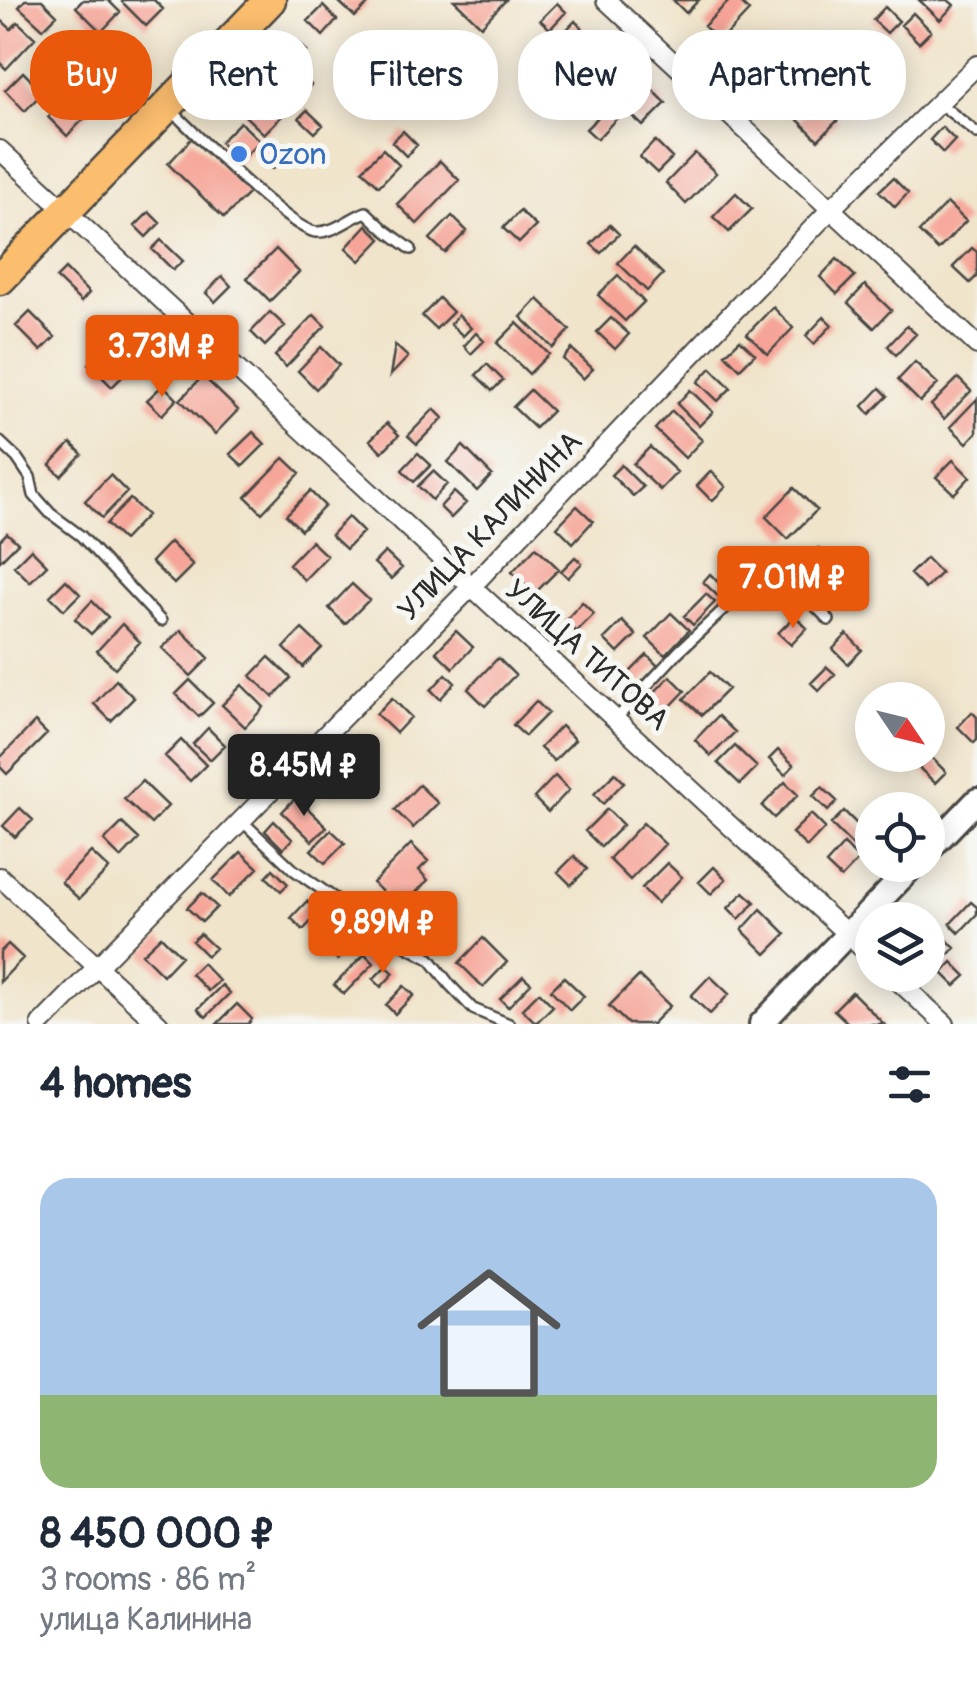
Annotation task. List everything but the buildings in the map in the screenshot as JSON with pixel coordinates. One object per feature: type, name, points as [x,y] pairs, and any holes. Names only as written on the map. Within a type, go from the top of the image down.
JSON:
[{"type":"main road","points":[[0,279],[270,0]]},
{"type":"street","points":[[606,0],[977,345]]},
{"type":"street","name":"УЛИЦА КАЛИНИНА","points":[[42,1024],[471,587],[831,209],[977,65]]},
{"type":"street","name":"УЛИЦА ТИТОВА","points":[[0,150],[855,940]]},
{"type":"street","points":[[945,833],[977,800]]},
{"type":"street","points":[[0,877],[159,1024]]},
{"type":"street","points":[[761,1024],[898,882]]},
{"type":"street","points":[[910,992],[945,1024]]},
{"type":"lane","points":[[938,103],[977,133]]},
{"type":"lane","points":[[167,106],[301,227],[316,232],[334,229],[366,212],[410,249]]},
{"type":"lane","points":[[0,442],[17,458],[30,478],[34,495],[50,513],[81,536],[161,621]]},
{"type":"lane","points":[[616,719],[680,651],[771,570],[795,586],[829,620]]},
{"type":"lane","points":[[241,820],[294,870],[391,938],[430,959],[473,1008],[508,1024]]},
{"type":"place","name":"Ozon","points":[[239,154]]}]
